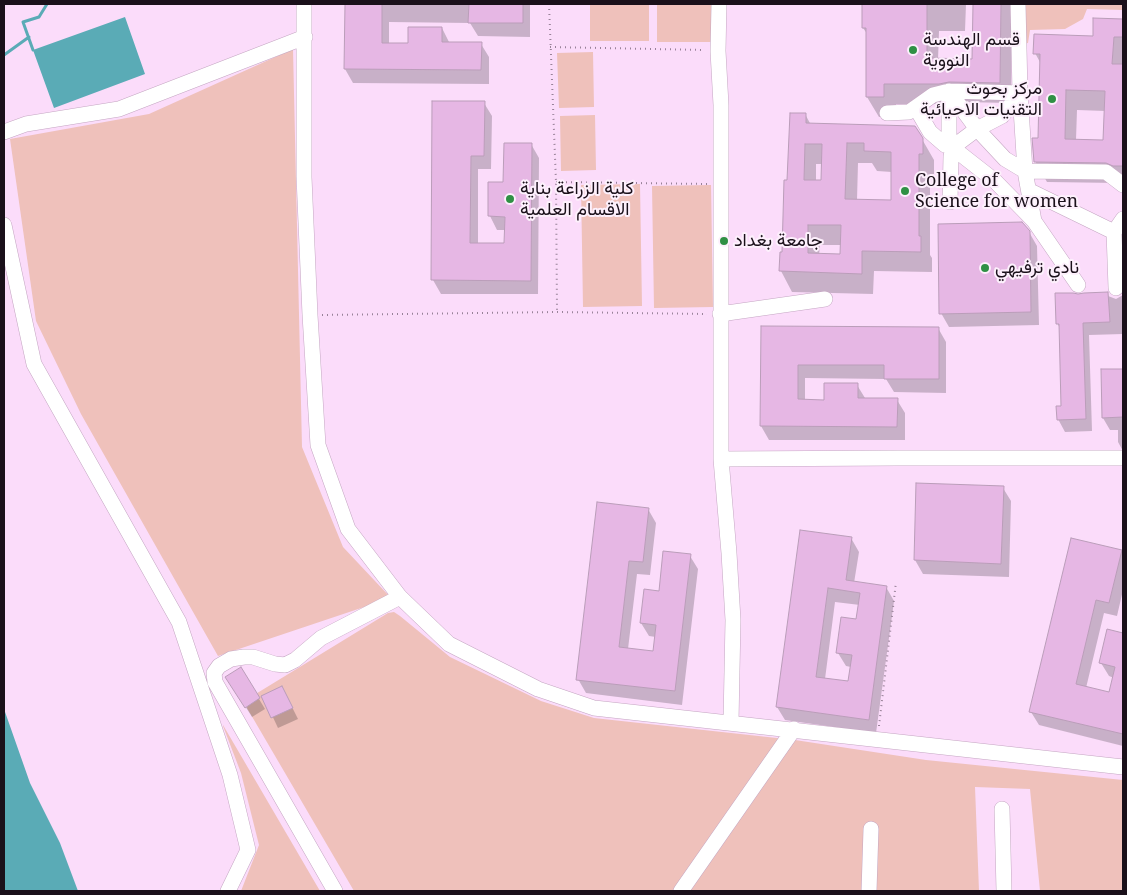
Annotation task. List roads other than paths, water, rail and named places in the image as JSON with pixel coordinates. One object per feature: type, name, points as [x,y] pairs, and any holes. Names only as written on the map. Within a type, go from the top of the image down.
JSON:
[{"type":"street","points":[[304,4],[304,177],[318,445],[348,529],[400,597],[449,644],[538,689],[594,708],[1123,767]]},
{"type":"street","points":[[719,4],[718,51],[722,105],[720,184],[720,459],[730,553],[734,620],[731,722]]},
{"type":"street","points":[[1018,4],[1020,93],[1026,171],[1034,221]]},
{"type":"street","points":[[4,132],[26,124],[119,109],[305,37]]},
{"type":"street","points":[[887,113],[909,112],[933,95],[949,91],[1020,93]]},
{"type":"street","points":[[949,91],[976,130],[1005,159],[1026,171],[1106,172],[1123,185]]},
{"type":"street","points":[[949,91],[952,148],[950,202]]},
{"type":"street","points":[[952,148],[976,130],[1002,116],[1020,93]]},
{"type":"street","points":[[916,108],[930,132],[995,180],[1034,221],[1078,285]]},
{"type":"street","points":[[995,180],[996,150]]},
{"type":"street","points":[[1030,192],[1114,232]]},
{"type":"street","points":[[1116,288],[1114,232],[1123,219]]},
{"type":"street","points":[[4,225],[34,364],[179,622],[230,775],[248,850],[228,891]]},
{"type":"street","points":[[720,314],[825,299]]},
{"type":"street","points":[[720,459],[1123,458]]},
{"type":"street","points":[[335,891],[215,682],[214,673],[219,666],[231,659],[244,657],[253,657],[285,665],[295,660],[321,638],[400,597]]},
{"type":"street","points":[[681,891],[794,729]]},
{"type":"street","points":[[1002,809],[1004,891]]},
{"type":"street","points":[[869,891],[871,829]]},
{"type":"waterway","points":[[33,50],[23,22],[39,17],[47,4]]},
{"type":"waterway","points":[[4,55],[29,37]]},
{"type":"place","name":"قسم الهندسة النووية","points":[[913,50]]},
{"type":"place","name":"مركز بحوث التقنيات الاحيائية","points":[[1052,99]]},
{"type":"place","name":"College of Science for women","points":[[905,191]]},
{"type":"place","name":"كلية الزراعة بناية الاقسام العلمية","points":[[510,199]]},
{"type":"place","name":"جامعة بغداد","points":[[724,241]]},
{"type":"place","name":"نادي ترفيهي","points":[[985,268]]}]
